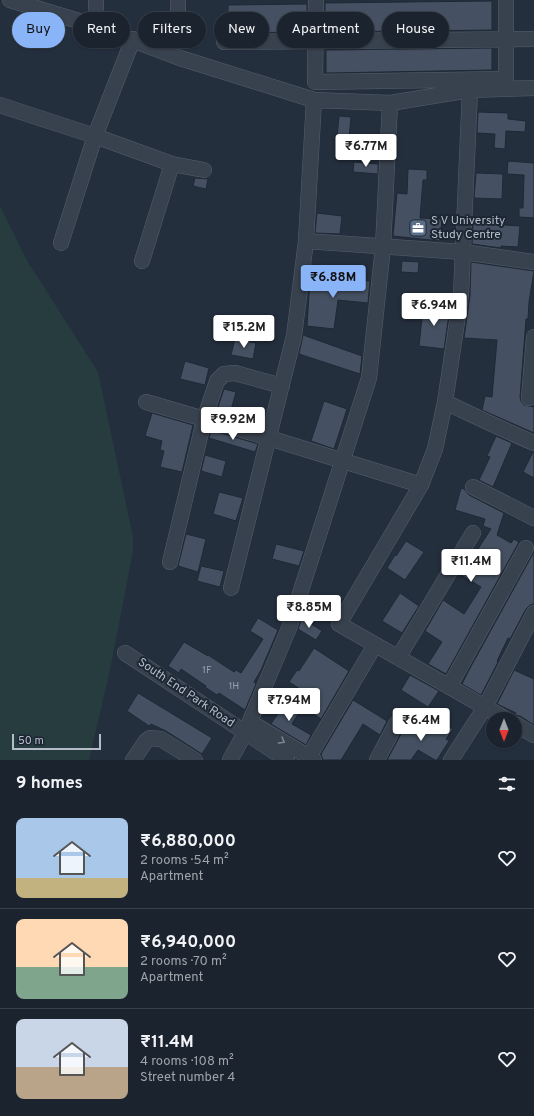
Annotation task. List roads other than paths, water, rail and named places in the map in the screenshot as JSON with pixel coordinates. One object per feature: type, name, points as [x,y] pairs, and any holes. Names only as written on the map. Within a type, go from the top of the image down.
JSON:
[{"type":"street","points":[[10,0],[133,39],[180,58],[314,100],[390,103],[470,90],[534,88]]},
{"type":"street","points":[[178,0],[178,12]]},
{"type":"street","points":[[316,0],[316,12]]},
{"type":"street","points":[[316,48],[315,82],[506,79],[506,0]]},
{"type":"street","points":[[60,243],[94,136],[133,39]]},
{"type":"street","points":[[374,40],[534,39]]},
{"type":"street","points":[[470,90],[461,294],[445,402],[435,449],[422,485],[339,624],[494,712]]},
{"type":"street","points":[[231,588],[294,336],[306,240],[314,100]]},
{"type":"street","points":[[230,760],[248,727],[289,628],[369,378],[382,247],[390,103]]},
{"type":"street","points":[[0,105],[172,164],[204,170]]},
{"type":"street","points":[[142,261],[172,164]]},
{"type":"street","points":[[306,240],[463,252],[534,262]]},
{"type":"street","points":[[529,398],[534,337]]},
{"type":"street","points":[[170,562],[204,420],[217,381],[224,374],[235,374],[282,386]]},
{"type":"street","points":[[146,402],[422,485]]},
{"type":"street","points":[[445,402],[534,443]]},
{"type":"street","points":[[473,487],[534,518]]},
{"type":"street","points":[[398,658],[473,533]]},
{"type":"street","points":[[449,687],[526,548]]},
{"type":"street","points":[[451,760],[486,707],[534,613]]},
{"type":"street","points":[[310,759],[375,645]]},
{"type":"street","name":"South End Park Road","points":[[126,653],[248,727],[310,759]]},
{"type":"street","points":[[376,760],[396,724]]},
{"type":"street","name":"South End Park Road","points":[[248,727],[287,760]]},
{"type":"street","points":[[522,728],[534,735]]},
{"type":"street","points":[[133,760],[146,741],[150,738],[156,738],[195,760]]},
{"type":"place","name":"S V University Study Centre","points":[[418,228]]}]
